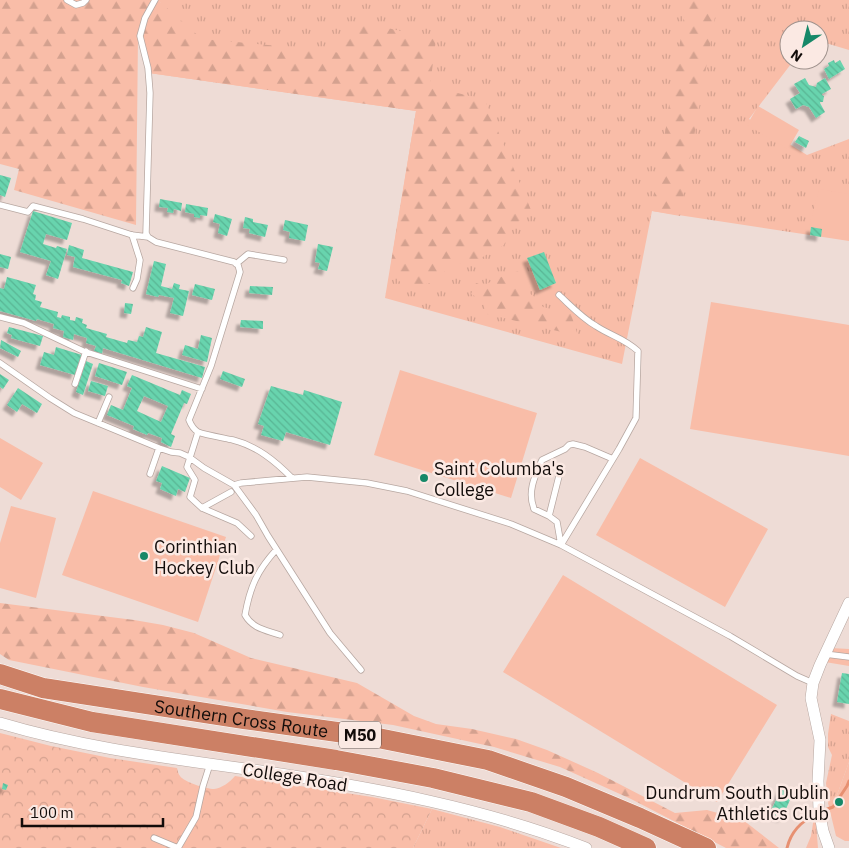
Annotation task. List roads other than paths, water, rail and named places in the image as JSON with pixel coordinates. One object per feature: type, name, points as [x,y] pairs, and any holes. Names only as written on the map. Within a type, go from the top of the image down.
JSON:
[{"type":"highway","name":"Southern Cross Route","points":[[0,674],[43,688],[374,737],[488,760],[574,791],[706,848]]},
{"type":"highway","name":"Southern Cross Route","points":[[0,699],[92,722],[336,760],[433,778],[531,802],[599,827],[646,848]]},
{"type":"street","points":[[829,848],[821,824],[819,810],[820,740],[811,698],[813,683],[849,603]]},
{"type":"street","name":"College Road","points":[[0,723],[38,734],[122,751],[390,792],[521,824],[586,848]]},
{"type":"lane","points":[[67,0],[76,5],[86,0]]},
{"type":"lane","points":[[148,237],[146,234],[150,93],[148,68],[140,36],[145,18],[155,0]]},
{"type":"lane","points":[[0,205],[28,212],[34,206],[132,235],[148,237],[156,242],[234,262],[238,265],[240,272],[211,366],[189,420],[198,432],[235,440],[263,453],[276,462],[292,478]]},
{"type":"lane","points":[[132,235],[140,260],[137,279],[133,288]]},
{"type":"lane","points":[[236,264],[248,254],[284,260]]},
{"type":"lane","points":[[559,295],[596,326],[629,343],[638,351],[636,418],[613,460],[560,546]]},
{"type":"lane","points":[[0,316],[24,323],[86,351],[202,389]]},
{"type":"lane","points":[[75,384],[86,351]]},
{"type":"lane","points":[[0,363],[50,398],[74,412],[160,448],[189,457],[234,485],[256,515],[276,550],[330,633],[360,670]]},
{"type":"lane","points":[[98,423],[109,397]]},
{"type":"lane","points":[[198,432],[187,467],[195,480],[190,497],[202,508],[236,523],[251,536]]},
{"type":"lane","points":[[560,546],[557,522],[549,516],[534,510],[530,500],[533,480],[542,460],[573,444],[585,447],[613,460]]},
{"type":"lane","points":[[150,474],[160,448]]},
{"type":"lane","points":[[549,516],[559,476]]},
{"type":"lane","points":[[234,485],[307,477],[367,483],[407,491],[511,524],[560,546],[730,636],[796,676],[813,683]]},
{"type":"lane","points":[[202,508],[231,492]]},
{"type":"lane","points":[[276,550],[258,572],[248,599],[245,615],[249,622],[258,628],[280,635]]},
{"type":"lane","points":[[825,654],[849,657]]},
{"type":"lane","points":[[154,838],[178,848],[196,817],[210,764]]},
{"type":"waterway","points":[[822,811],[833,807],[849,781]]},
{"type":"waterway","points":[[787,848],[791,836],[798,827],[817,814]]},
{"type":"place","name":"Saint Columba's College","points":[[424,478]]},
{"type":"place","name":"Corinthian Hockey Club","points":[[144,556]]},
{"type":"place","name":"Dundrum South Dublin Athletics Club","points":[[839,802]]}]
